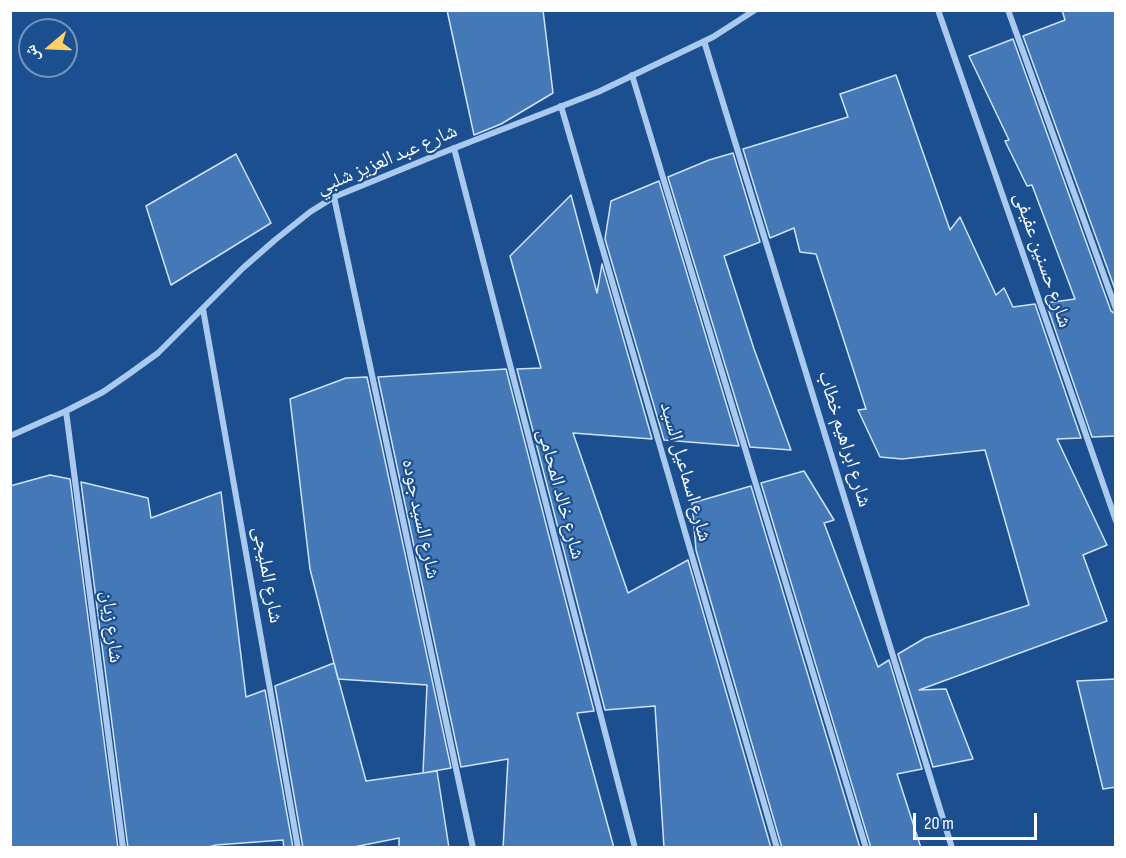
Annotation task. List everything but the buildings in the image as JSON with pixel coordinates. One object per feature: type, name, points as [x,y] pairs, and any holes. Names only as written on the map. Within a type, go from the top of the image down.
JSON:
[{"type":"street","name":"شارع عبد العزيز شلبي","points":[[10,436],[103,392],[158,353],[243,268],[310,212],[334,197],[598,92],[704,41],[754,10]]},
{"type":"street","name":"شارع حسنين عفيفى","points":[[938,10],[1116,521]]},
{"type":"street","points":[[1008,10],[1116,309]]},
{"type":"street","name":"شارع ابراهيم خطاب","points":[[704,41],[952,848]]},
{"type":"street","points":[[632,75],[866,848]]},
{"type":"street","name":"شارع اسماعيل السيد","points":[[561,106],[777,848]]},
{"type":"street","name":"شارع خالد المحامى","points":[[454,148],[635,848]]},
{"type":"street","name":"شارع السيد جوده","points":[[334,197],[473,848]]},
{"type":"street","name":"شارع المليجى","points":[[203,309],[298,848]]},
{"type":"street","name":"شارع زيان","points":[[66,411],[123,848]]}]
